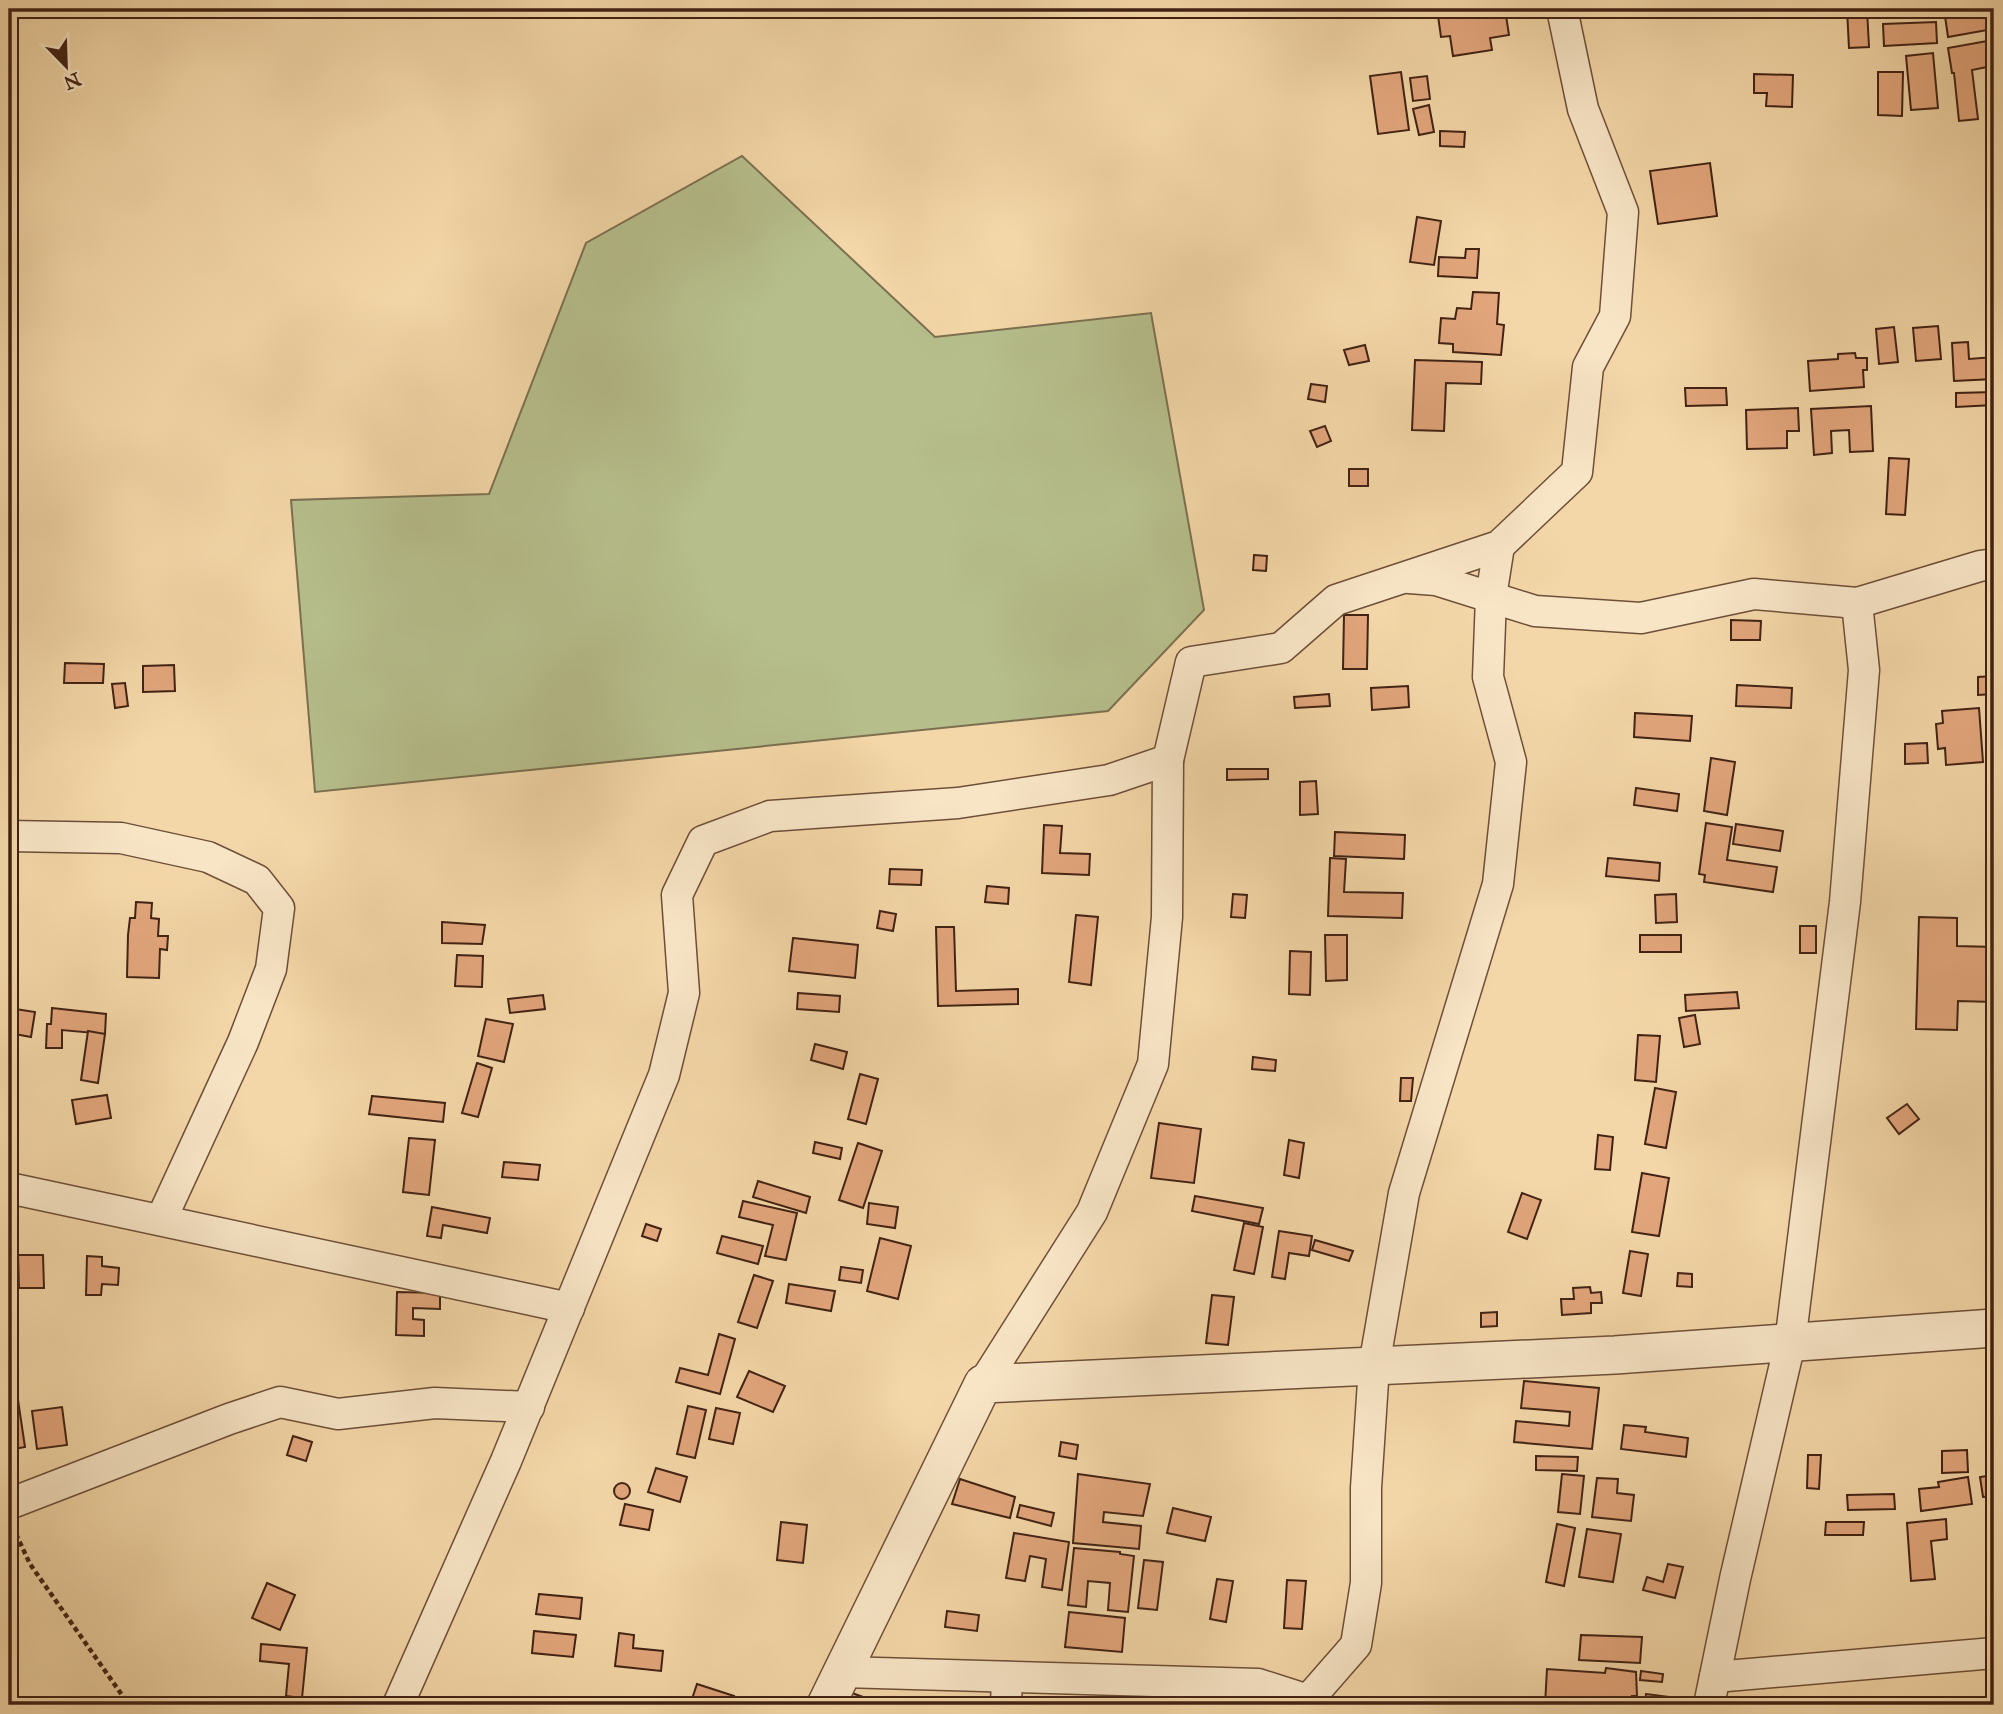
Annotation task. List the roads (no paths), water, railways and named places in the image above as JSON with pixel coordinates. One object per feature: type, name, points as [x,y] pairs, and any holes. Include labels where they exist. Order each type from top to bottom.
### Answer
[{"type":"street","points":[[826,1705],[983,1384],[1092,1212],[1153,1064],[1167,917],[1168,760],[1191,662],[1281,648],[1336,600],[1499,546],[1577,472],[1587,368],[1615,316],[1623,212],[1583,109],[1562,9]]},
{"type":"street","points":[[842,1672],[1007,1691],[1258,1684],[1309,1702],[1356,1645],[1366,1583],[1366,1488],[1374,1366],[1404,1193],[1498,884],[1511,761],[1489,677],[1491,597],[1499,546]]},
{"type":"street","points":[[1403,578],[1436,580],[1535,611],[1641,618],[1754,594],[1857,603],[1994,564]]},
{"type":"street","points":[[1857,603],[1864,670],[1845,902],[1790,1343],[1712,1691],[1994,1653]]},
{"type":"street","points":[[398,1705],[529,1407],[664,1076],[684,993],[677,895],[703,841],[769,816],[958,803],[1109,779],[1168,760]]},
{"type":"street","points":[[9,836],[121,838],[208,857],[257,880],[279,908],[271,969],[262,993],[243,1042],[161,1220]]},
{"type":"street","points":[[9,1188],[569,1308]]},
{"type":"street","points":[[983,1384],[1615,1355],[1994,1328]]},
{"type":"street","points":[[11,1517],[229,1419],[280,1402],[338,1414],[435,1404],[529,1407]]}]
